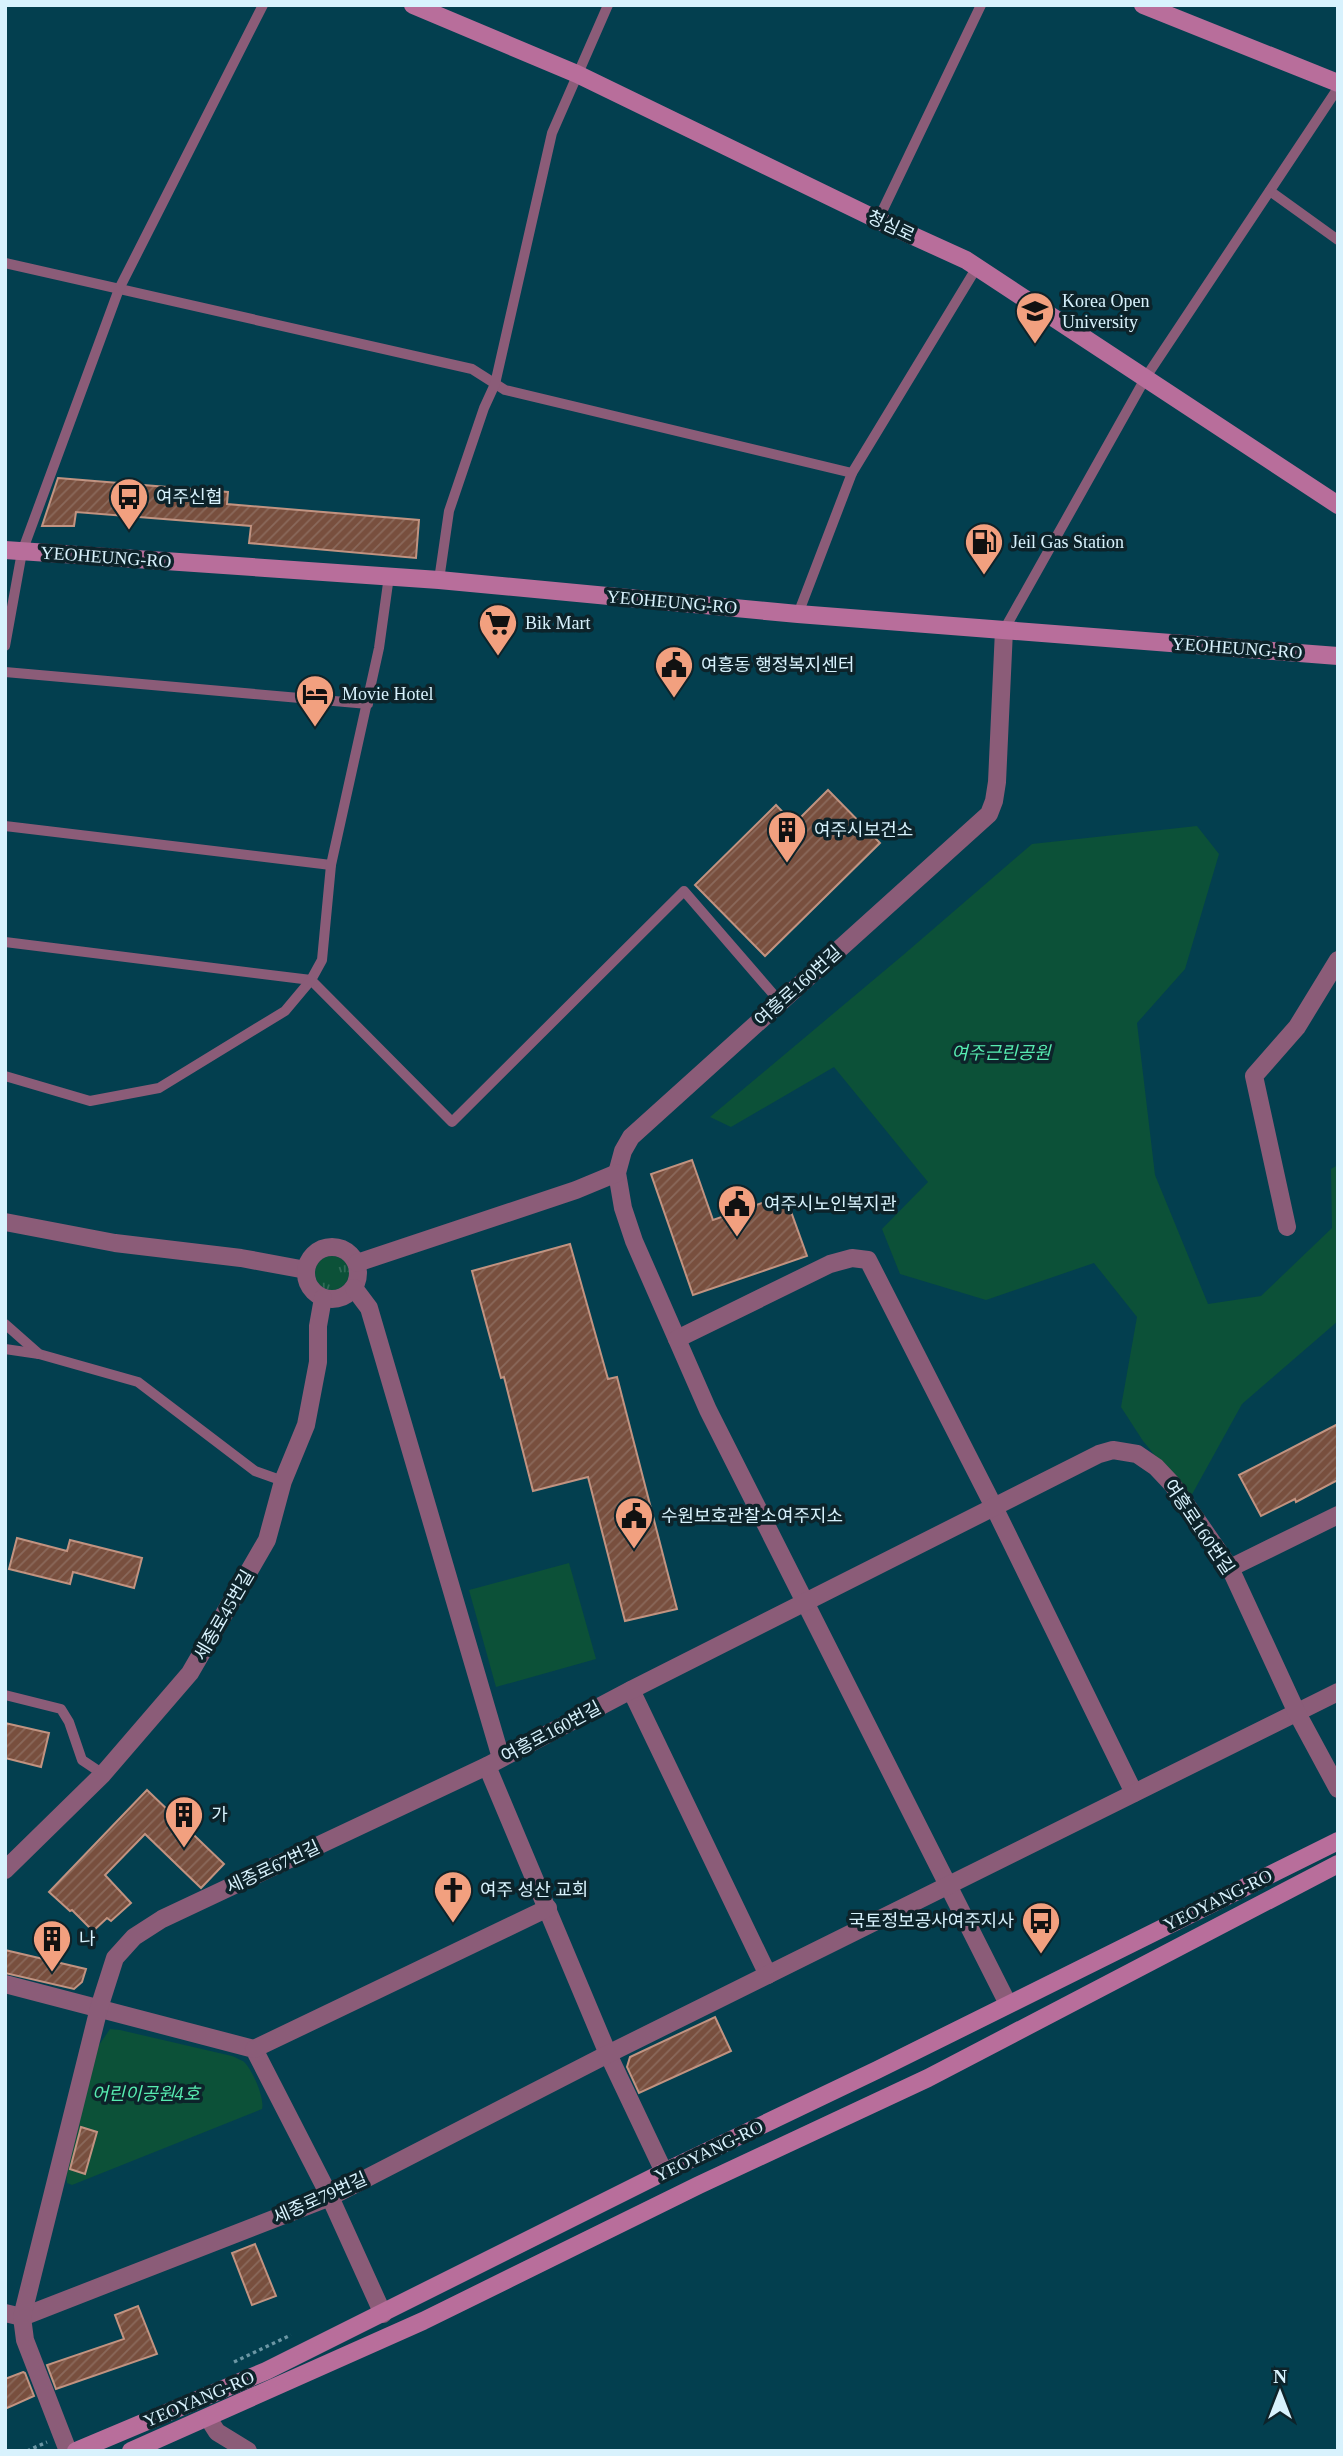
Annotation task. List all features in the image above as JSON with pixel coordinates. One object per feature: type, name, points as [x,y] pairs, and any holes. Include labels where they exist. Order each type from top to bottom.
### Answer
[{"type":"street","name":"청심로","points":[[412,5],[577,74],[977,267],[1338,505]]},
{"type":"street","points":[[1143,5],[1338,85]]},
{"type":"street","name":"YEOHEUNG-RO","points":[[14,551],[389,576],[798,614],[1338,656]]},
{"type":"street","name":"여흥로160번길","points":[[617,1172],[623,1151],[631,1137],[989,814],[997,782],[1004,630]]},
{"type":"street","points":[[1287,1227],[1254,1076],[1297,1027],[1338,960]]},
{"type":"street","points":[[356,1263],[576,1190],[617,1172],[623,1208],[634,1241],[708,1410],[947,1886],[1022,2029]]},
{"type":"street","points":[[5,1222],[115,1243],[241,1258],[306,1270]]},
{"type":"street","points":[[330,1247],[346,1251],[356,1263],[359,1272],[354,1288],[340,1298],[323,1298],[310,1287],[306,1270],[314,1254],[330,1247]]},
{"type":"street","points":[[677,1339],[830,1264],[852,1258],[868,1260],[994,1507],[1133,1793]]},
{"type":"street","points":[[354,1288],[369,1308],[494,1762]]},
{"type":"street","name":"세종로45번길","points":[[5,1870],[103,1774],[190,1673],[267,1540],[283,1481],[306,1425],[318,1362],[318,1326],[323,1298]]},
{"type":"street","name":"여흥로160번길","points":[[664,2172],[608,2054],[548,1908],[494,1762],[805,1602],[1099,1454],[1113,1450],[1137,1454],[1156,1467],[1172,1484],[1230,1568],[1297,1713],[1338,1789]]},
{"type":"street","points":[[1230,1568],[1338,1515]]},
{"type":"street","points":[[631,1690],[768,1975]]},
{"type":"street","points":[[608,2054],[1338,1692]]},
{"type":"street","name":"세종로67번길","points":[[99,2008],[115,1958],[134,1937],[162,1919],[494,1762]]},
{"type":"street","name":"YEOYANG-RO","points":[[76,2451],[266,2371],[664,2172],[1338,1842]]},
{"type":"street","name":"YEOYANG-RO","points":[[131,2451],[423,2321],[687,2191],[928,2078],[1338,1864]]},
{"type":"street","points":[[5,1984],[254,2049],[548,1908]]},
{"type":"street","points":[[68,2451],[14,2315],[99,2008]]},
{"type":"street","points":[[254,2049],[330,2197],[383,2314]]},
{"type":"street","name":"세종로79번길","points":[[14,2315],[330,2197],[608,2054]]},
{"type":"street","points":[[200,2399],[217,2432],[248,2451]]},
{"type":"lane","points":[[5,646],[14,551],[119,289],[263,5]]},
{"type":"lane","points":[[439,580],[449,511],[484,408],[495,384],[552,134],[608,5]]},
{"type":"lane","points":[[878,220],[981,5]]},
{"type":"lane","points":[[1004,630],[1146,377],[1338,85]]},
{"type":"lane","points":[[1270,191],[1338,240]]},
{"type":"lane","points":[[5,263],[472,369],[505,390],[852,473]]},
{"type":"lane","points":[[798,614],[852,473],[977,267]]},
{"type":"lane","points":[[5,1076],[90,1101],[159,1088],[285,1011],[311,979],[322,960],[331,865],[368,705],[389,576]]},
{"type":"lane","points":[[5,672],[368,705]]},
{"type":"lane","points":[[5,826],[331,865]]},
{"type":"lane","points":[[5,942],[311,979],[452,1122],[684,891],[780,1002]]},
{"type":"lane","points":[[5,1324],[39,1354]]},
{"type":"lane","points":[[5,1349],[39,1354],[138,1382],[255,1471],[283,1481]]},
{"type":"lane","points":[[5,1695],[61,1709],[69,1722],[82,1760],[103,1774]]},
{"type":"green space","name":"여주근린공원","points":[[1197,826],[1219,854],[1185,969],[1137,1023],[1155,1175],[1208,1304],[1261,1296],[1332,1228],[1331,1169],[1338,1165],[1338,1321],[1242,1404],[1190,1498],[1143,1441],[1121,1407],[1137,1317],[1094,1263],[986,1300],[900,1274],[882,1229],[928,1182],[834,1067],[731,1127],[710,1117],[1032,844]]},
{"type":"green space","points":[[332,1256],[344,1261],[349,1273],[344,1285],[332,1290],[320,1285],[315,1273],[320,1261]]},
{"type":"green space","points":[[569,1563],[596,1659],[496,1687],[469,1590]]},
{"type":"green space","name":"어린이공원4호","points":[[110,2029],[232,2056],[243,2061],[257,2084],[262,2098],[262,2109],[72,2185],[67,2183],[66,2167],[97,2048]]},
{"type":"building","points":[[58,478],[228,492],[227,504],[419,520],[416,558],[249,543],[251,526],[76,512],[74,526],[42,526]]},
{"type":"building","name":"여주시보건소","points":[[828,790],[880,843],[765,956],[695,885],[776,805],[794,824]]},
{"type":"building","name":"여주시노인복지관","points":[[692,1160],[713,1220],[785,1195],[807,1256],[693,1295],[651,1174]]},
{"type":"building","points":[[570,1244],[608,1379],[617,1377],[677,1609],[625,1621],[588,1477],[533,1491],[504,1377],[501,1378],[472,1271]]},
{"type":"building","points":[[1338,1424],[1338,1480],[1296,1502],[1295,1499],[1261,1516],[1239,1475]]},
{"type":"building","points":[[17,1538],[67,1551],[70,1540],[142,1558],[134,1588],[73,1572],[70,1584],[9,1569]]},
{"type":"building","points":[[5,1723],[49,1733],[41,1767],[5,1758]]},
{"type":"building","name":"가","points":[[147,1790],[224,1864],[201,1888],[145,1834],[105,1875],[131,1903],[111,1921],[107,1918],[93,1931],[49,1892]]},
{"type":"building","name":"나","points":[[5,1950],[86,1969],[82,1982],[74,1989],[5,1973]]},
{"type":"building","points":[[715,2017],[731,2051],[639,2093],[627,2067],[630,2057]]},
{"type":"building","points":[[81,2127],[97,2132],[85,2174],[70,2169]]},
{"type":"building","points":[[255,2244],[276,2296],[252,2305],[232,2253]]},
{"type":"building","points":[[138,2306],[157,2354],[56,2389],[47,2365],[124,2339],[115,2315]]},
{"type":"building","points":[[23,2372],[34,2396],[5,2409],[5,2379]]},
{"type":"place","name":"Korea Open University","points":[[1035,345]]},
{"type":"place","name":"여주신협","points":[[129,531]]},
{"type":"place","name":"Jeil Gas Station","points":[[984,576]]},
{"type":"place","name":"Bik Mart","points":[[498,657]]},
{"type":"place","name":"여흥동 행정복지센터","points":[[674,699]]},
{"type":"place","name":"Movie Hotel","points":[[315,728]]},
{"type":"place","name":"여주시보건소","points":[[787,864]]},
{"type":"place","name":"여주시노인복지관","points":[[737,1238]]},
{"type":"place","name":"수원보호관찰소여주지소","points":[[634,1550]]},
{"type":"place","name":"가","points":[[184,1849]]},
{"type":"place","name":"여주 성산 교회","points":[[453,1924]]},
{"type":"place","name":"국토정보공사여주지사","points":[[1041,1955]]},
{"type":"place","name":"나","points":[[52,1973]]}]
